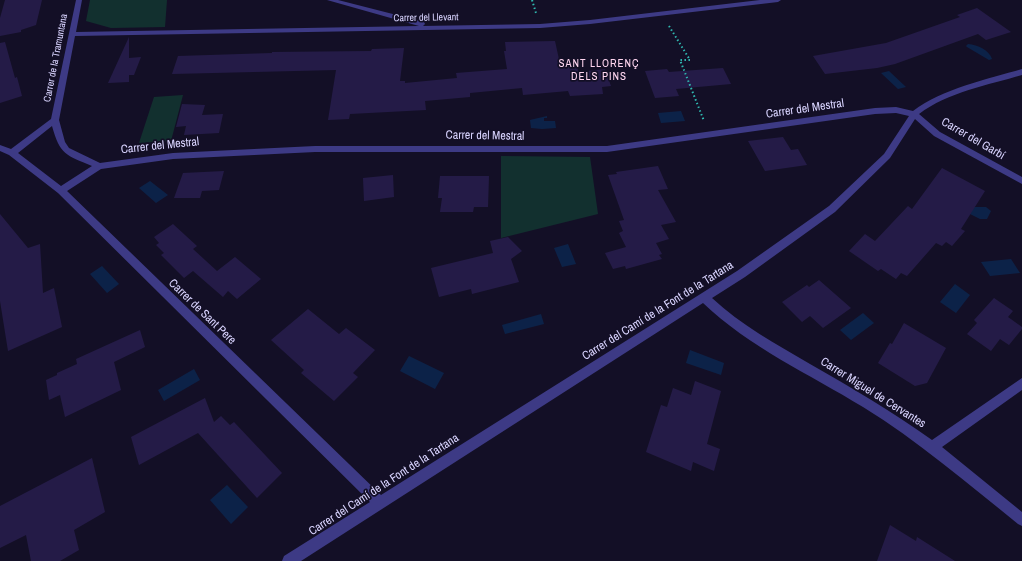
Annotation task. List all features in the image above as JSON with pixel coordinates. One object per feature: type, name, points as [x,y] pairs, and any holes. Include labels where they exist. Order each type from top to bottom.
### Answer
[{"type":"street","name":"Carrer de la Tramuntana","points":[[78,0],[73,34],[55,120],[61,143],[66,150],[99,166]]},
{"type":"street","points":[[330,0],[433,28]]},
{"type":"street","name":"Carrer del Llevant","points":[[73,34],[540,26],[662,14],[778,0]]},
{"type":"street","name":"Carrer del Camí de la Font de la Tartana","points":[[289,561],[741,274],[832,209],[887,156],[914,114],[927,104],[946,95],[1022,72]]},
{"type":"street","name":"Carrer del Mestral","points":[[61,192],[99,166],[173,156],[315,149],[434,148],[594,150],[875,111],[896,110],[914,114]]},
{"type":"street","name":"Carrer del Garbí","points":[[914,114],[937,134],[1022,181]]},
{"type":"street","name":"Carrer de la Tramuntana","points":[[12,153],[55,120]]},
{"type":"street","name":"Carrer de Sant Pere","points":[[0,148],[12,153],[61,192],[380,503]]},
{"type":"street","name":"Carrer Miguel de Cervantes","points":[[704,297],[726,318],[766,344],[867,403],[932,447],[1022,520]]},
{"type":"street","points":[[932,447],[1022,383]]},
{"type":"path","points":[[662,14],[690,60],[680,60],[709,135]]},
{"type":"green space","points":[[90,0],[167,0],[165,27],[111,28],[86,21]]},
{"type":"green space","points":[[183,95],[171,141],[139,143],[154,97]]},
{"type":"green space","points":[[501,156],[590,157],[598,214],[501,238]]},
{"type":"water","points":[[968,44],[983,48],[992,59],[989,60],[967,47],[966,46]]},
{"type":"water","points":[[889,71],[906,87],[898,89],[881,73]]},
{"type":"water","points":[[681,111],[685,121],[661,123],[658,113]]},
{"type":"water","points":[[547,116],[547,118],[544,118],[544,121],[555,121],[556,128],[531,128],[530,120]]},
{"type":"water","points":[[150,181],[168,195],[156,203],[139,188]]},
{"type":"water","points":[[971,207],[986,207],[991,211],[987,219],[980,219],[962,210]]},
{"type":"water","points":[[568,244],[576,264],[562,267],[554,248]]},
{"type":"water","points":[[1011,259],[1020,273],[990,276],[981,262]]},
{"type":"water","points":[[102,266],[119,284],[107,293],[90,274]]},
{"type":"water","points":[[955,284],[970,295],[956,313],[940,302]]},
{"type":"water","points":[[863,313],[874,323],[851,340],[840,330]]},
{"type":"water","points":[[541,314],[544,324],[505,334],[502,325]]},
{"type":"water","points":[[690,350],[724,363],[721,375],[686,363]]},
{"type":"water","points":[[409,356],[444,373],[435,389],[400,371]]},
{"type":"water","points":[[194,369],[200,380],[164,401],[158,390]]},
{"type":"water","points":[[227,485],[248,507],[231,524],[210,500]]},
{"type":"building","points":[[5,0],[42,0],[36,25],[21,30],[21,32],[0,36],[0,18]]},
{"type":"building","points":[[977,8],[1011,32],[986,40],[978,34],[895,64],[877,68],[825,74],[813,56],[886,43],[960,17],[957,15]]},
{"type":"building","points":[[129,37],[129,58],[141,57],[134,75],[129,75],[129,82],[108,83]]},
{"type":"building","points":[[555,41],[560,64],[577,64],[578,72],[605,69],[611,86],[602,87],[603,94],[570,96],[568,91],[523,95],[522,88],[470,93],[470,97],[425,101],[426,110],[350,114],[349,119],[328,120],[336,70],[172,74],[178,56],[272,52],[371,51],[372,49],[404,48],[400,81],[405,81],[405,83],[457,78],[456,73],[507,69],[504,51],[506,51],[505,42]]},
{"type":"building","points":[[5,42],[15,78],[17,77],[22,96],[0,103],[0,43]]},
{"type":"building","points":[[723,68],[731,84],[676,89],[679,96],[655,98],[645,71],[667,69],[669,72]]},
{"type":"building","points":[[182,104],[205,105],[202,115],[223,114],[219,133],[184,135],[186,126],[176,127]]},
{"type":"building","points":[[783,137],[791,150],[798,149],[807,165],[765,171],[748,141]]},
{"type":"building","points":[[658,166],[668,189],[658,190],[676,222],[661,225],[669,239],[656,243],[662,254],[659,255],[662,259],[626,269],[625,266],[613,269],[605,253],[626,247],[619,233],[623,231],[619,221],[624,220],[608,175],[617,174],[616,172]]},
{"type":"building","points":[[942,168],[985,191],[961,229],[965,231],[952,246],[946,242],[942,246],[936,243],[907,276],[901,273],[896,279],[881,269],[878,271],[849,251],[865,234],[875,241],[908,206],[912,209]]},
{"type":"building","points":[[224,171],[219,190],[202,191],[200,198],[174,198],[183,173]]},
{"type":"building","points":[[393,175],[394,197],[364,201],[363,178]]},
{"type":"building","points":[[440,176],[489,176],[488,207],[474,207],[473,212],[440,212],[442,198],[438,198]]},
{"type":"building","points":[[0,214],[28,248],[40,244],[43,293],[54,288],[62,327],[8,351],[0,301]]},
{"type":"building","points":[[173,224],[197,246],[193,249],[217,271],[235,257],[261,279],[237,299],[228,291],[223,297],[193,271],[184,278],[161,255],[164,253],[156,245],[159,243],[154,237]]},
{"type":"building","points":[[508,237],[522,251],[511,259],[519,282],[472,294],[471,289],[439,297],[431,268],[493,253],[490,241]]},
{"type":"building","points":[[819,280],[851,308],[823,328],[810,316],[802,322],[782,302],[807,285],[809,287]]},
{"type":"building","points":[[994,298],[1013,311],[1008,317],[1022,327],[1022,329],[1009,345],[1000,339],[991,351],[967,334],[977,323],[974,320]]},
{"type":"building","points":[[308,309],[339,334],[346,328],[375,350],[353,373],[358,377],[334,401],[301,373],[304,370],[271,340]]},
{"type":"building","points":[[904,323],[946,348],[927,383],[915,386],[878,363],[890,343],[892,344]]},
{"type":"building","points":[[140,330],[145,347],[114,362],[121,390],[65,417],[60,395],[49,400],[46,380],[77,364],[76,359]]},
{"type":"building","points":[[695,381],[721,391],[707,444],[720,449],[714,471],[693,462],[691,471],[646,452],[661,405],[667,407],[673,388],[691,395]]},
{"type":"building","points":[[205,398],[214,422],[221,416],[230,425],[234,422],[282,473],[257,498],[198,433],[139,465],[131,437]]},
{"type":"building","points":[[92,458],[105,512],[74,530],[79,550],[60,561],[31,561],[26,535],[0,548],[0,506]]},
{"type":"building","points":[[890,525],[916,541],[917,537],[955,561],[877,561]]},
{"type":"district","name":"SANT LLORENÇ DELS PINS","points":[[599,70]]}]
